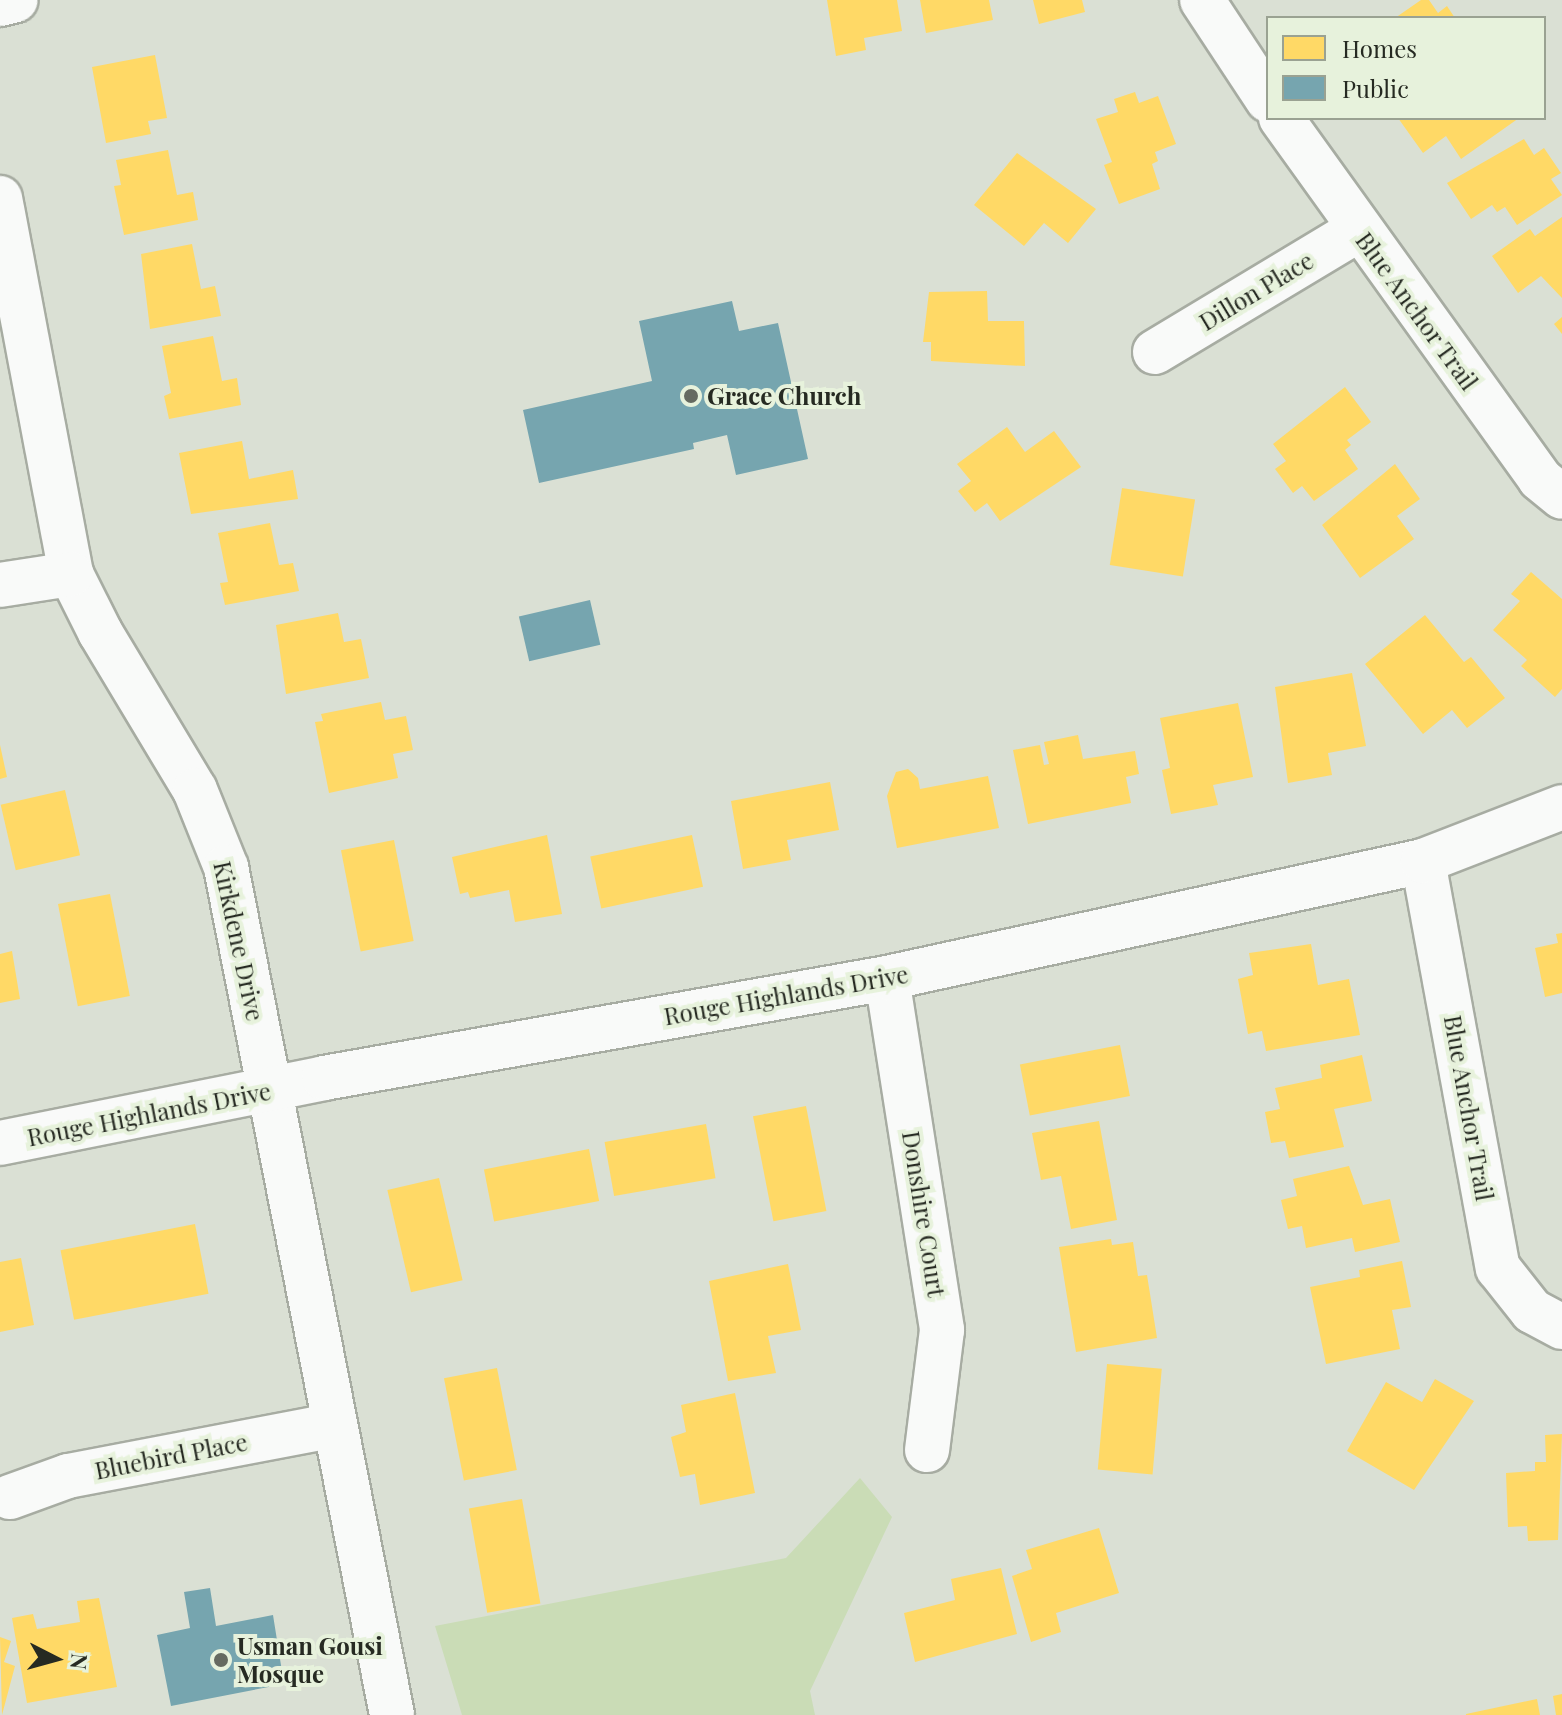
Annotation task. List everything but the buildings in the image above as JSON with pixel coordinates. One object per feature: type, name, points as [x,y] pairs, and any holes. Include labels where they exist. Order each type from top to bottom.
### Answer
[{"type":"street","points":[[0,4],[16,0]]},
{"type":"street","points":[[1202,0],[1266,97]]},
{"type":"street","name":"Blue Anchor Trail","points":[[1282,120],[1358,230],[1540,479],[1562,497]]},
{"type":"street","name":"Kirkdene Drive","points":[[0,198],[71,574],[100,632],[195,790],[226,867],[392,1715]]},
{"type":"street","name":"Dillon Place","points":[[1155,352],[1358,230]]},
{"type":"street","points":[[0,585],[71,574]]},
{"type":"street","name":"Rouge Highlands Drive","points":[[0,1143],[887,978],[1423,861],[1562,807]]},
{"type":"street","name":"Blue Anchor Trail","points":[[1423,861],[1498,1268],[1532,1311],[1562,1327]]},
{"type":"street","name":"Donshire Court","points":[[887,978],[942,1330],[927,1450]]},
{"type":"street","name":"Bluebird Place","points":[[10,1497],[68,1476],[335,1425]]},
{"type":"green space","points":[[860,1478],[892,1517],[810,1691],[815,1715],[462,1715],[435,1626],[786,1558]]},
{"type":"place","name":"Grace Church","points":[[691,396]]},
{"type":"place","name":"Usman Gousi Mosque","points":[[221,1660]]}]
